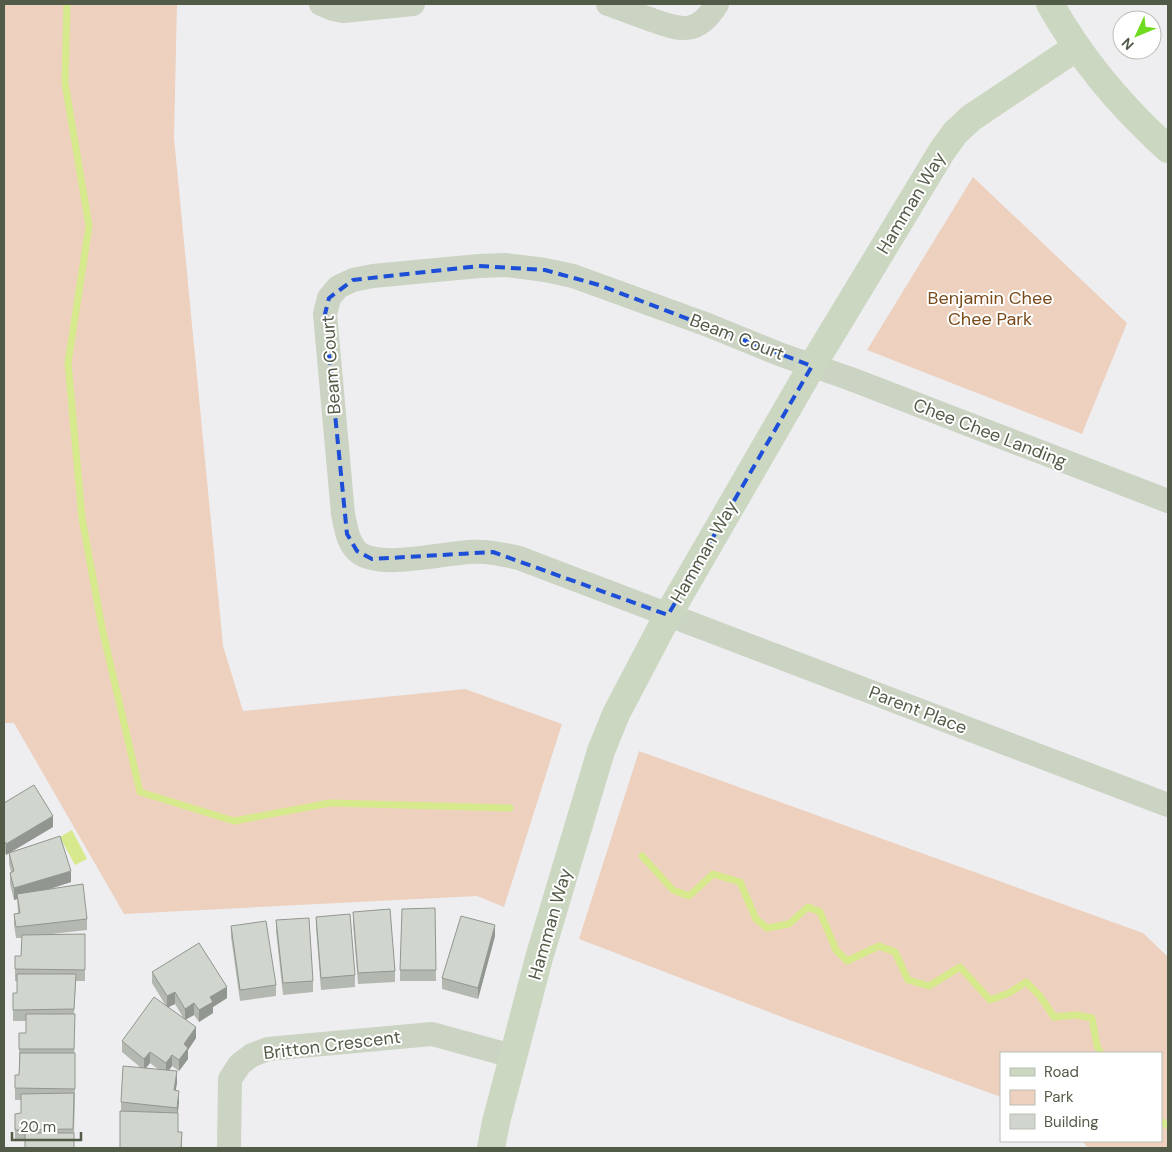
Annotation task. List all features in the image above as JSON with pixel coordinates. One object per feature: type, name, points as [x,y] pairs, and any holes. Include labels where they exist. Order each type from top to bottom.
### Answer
[{"type":"street","points":[[321,4],[343,11],[413,4]]},
{"type":"street","points":[[608,4],[675,29],[691,28],[705,20],[717,4]]},
{"type":"street","points":[[1050,4],[1077,48],[1121,103],[1168,149]]},
{"type":"street","name":"Hamman Way","points":[[491,1148],[512,1056],[601,751],[616,714],[668,615],[812,366],[942,151],[955,133],[971,118],[1077,48]]},
{"type":"street","name":"Beam Court","points":[[668,615],[519,558],[493,552],[468,552],[387,561],[372,559],[357,551],[347,534],[343,514],[325,314],[329,298],[338,287],[353,280],[373,276],[506,265],[546,270],[573,276],[599,285],[812,366]]},
{"type":"street","name":"Chee Chee Landing","points":[[812,366],[1168,501]]},
{"type":"street","name":"Parent Place","points":[[668,615],[1168,805]]},
{"type":"street","name":"Britton Crescent","points":[[229,1148],[230,1079],[240,1064],[252,1055],[268,1049],[432,1034],[512,1056]]},
{"type":"highlighted area","points":[[479,266],[545,270],[599,285],[812,366],[668,615],[493,552],[372,559],[357,551],[347,534],[325,314],[329,298],[353,280]]},
{"type":"green space","points":[[4,4],[177,4],[174,138],[223,646],[243,711],[465,689],[562,724],[504,907],[477,896],[124,914],[14,723],[4,723]]},
{"type":"green space","name":"Benjamin Chee Chee Park","points":[[973,177],[1127,323],[1082,434],[867,350]]},
{"type":"green space","points":[[639,751],[1143,933],[1168,957],[1168,1148],[1088,1148],[1083,1142],[1162,1142],[1162,1052],[1000,1052],[1000,1097],[795,1022],[579,939]]},
{"type":"shaded area","points":[[72,830],[87,859],[75,865],[60,837]]},
{"type":"building","points":[[34,785],[53,816],[6,844],[4,840],[4,803]]},
{"type":"building","points":[[60,836],[71,871],[14,888],[10,873],[14,871],[9,853]]},
{"type":"building","points":[[83,884],[87,919],[16,927],[14,914],[20,913],[17,894]]},
{"type":"building","points":[[435,908],[436,970],[400,970],[402,909]]},
{"type":"building","points":[[390,909],[395,971],[358,973],[353,912]]},
{"type":"building","points":[[350,914],[355,975],[321,978],[316,917]]},
{"type":"building","points":[[461,916],[495,925],[478,988],[442,978]]},
{"type":"building","points":[[309,918],[313,981],[283,983],[276,920]]},
{"type":"building","points":[[266,921],[276,985],[240,990],[231,926]]},
{"type":"building","points":[[85,934],[85,970],[15,969],[15,956],[21,956],[22,935]]},
{"type":"building","points":[[199,943],[227,987],[210,997],[213,1002],[199,1010],[194,1003],[185,1009],[175,992],[167,996],[152,972]]},
{"type":"building","points":[[17,974],[76,974],[74,1009],[13,1010],[13,993],[17,993]]},
{"type":"building","points":[[154,997],[196,1027],[184,1044],[188,1048],[179,1060],[172,1055],[166,1063],[150,1052],[144,1059],[122,1041]]},
{"type":"building","points":[[26,1014],[75,1014],[74,1049],[19,1049],[19,1033],[26,1033]]},
{"type":"building","points":[[20,1053],[75,1053],[75,1089],[15,1088],[15,1075],[19,1075]]},
{"type":"building","points":[[123,1066],[177,1071],[174,1090],[179,1091],[177,1108],[121,1102]]},
{"type":"building","points":[[74,1093],[73,1129],[15,1130],[15,1114],[21,1113],[21,1094]]},
{"type":"building","points":[[120,1111],[178,1113],[178,1132],[182,1132],[181,1148],[120,1148]]},
{"type":"building","points":[[25,1133],[74,1133],[74,1148],[25,1148]]},
{"type":"waterway","points":[[67,4],[65,83],[89,226],[68,363],[82,518],[102,628],[140,792],[234,821],[330,803],[510,808]]},
{"type":"waterway","points":[[642,856],[673,890],[689,896],[713,874],[740,882],[756,919],[767,928],[789,924],[808,907],[820,912],[836,950],[847,961],[879,946],[895,952],[908,980],[929,986],[960,967],[990,1000],[1009,993],[1026,982],[1040,996],[1054,1017],[1075,1015],[1092,1018],[1097,1046],[1100,1052]]},
{"type":"waterway","points":[[1162,1122],[1168,1126]]}]
